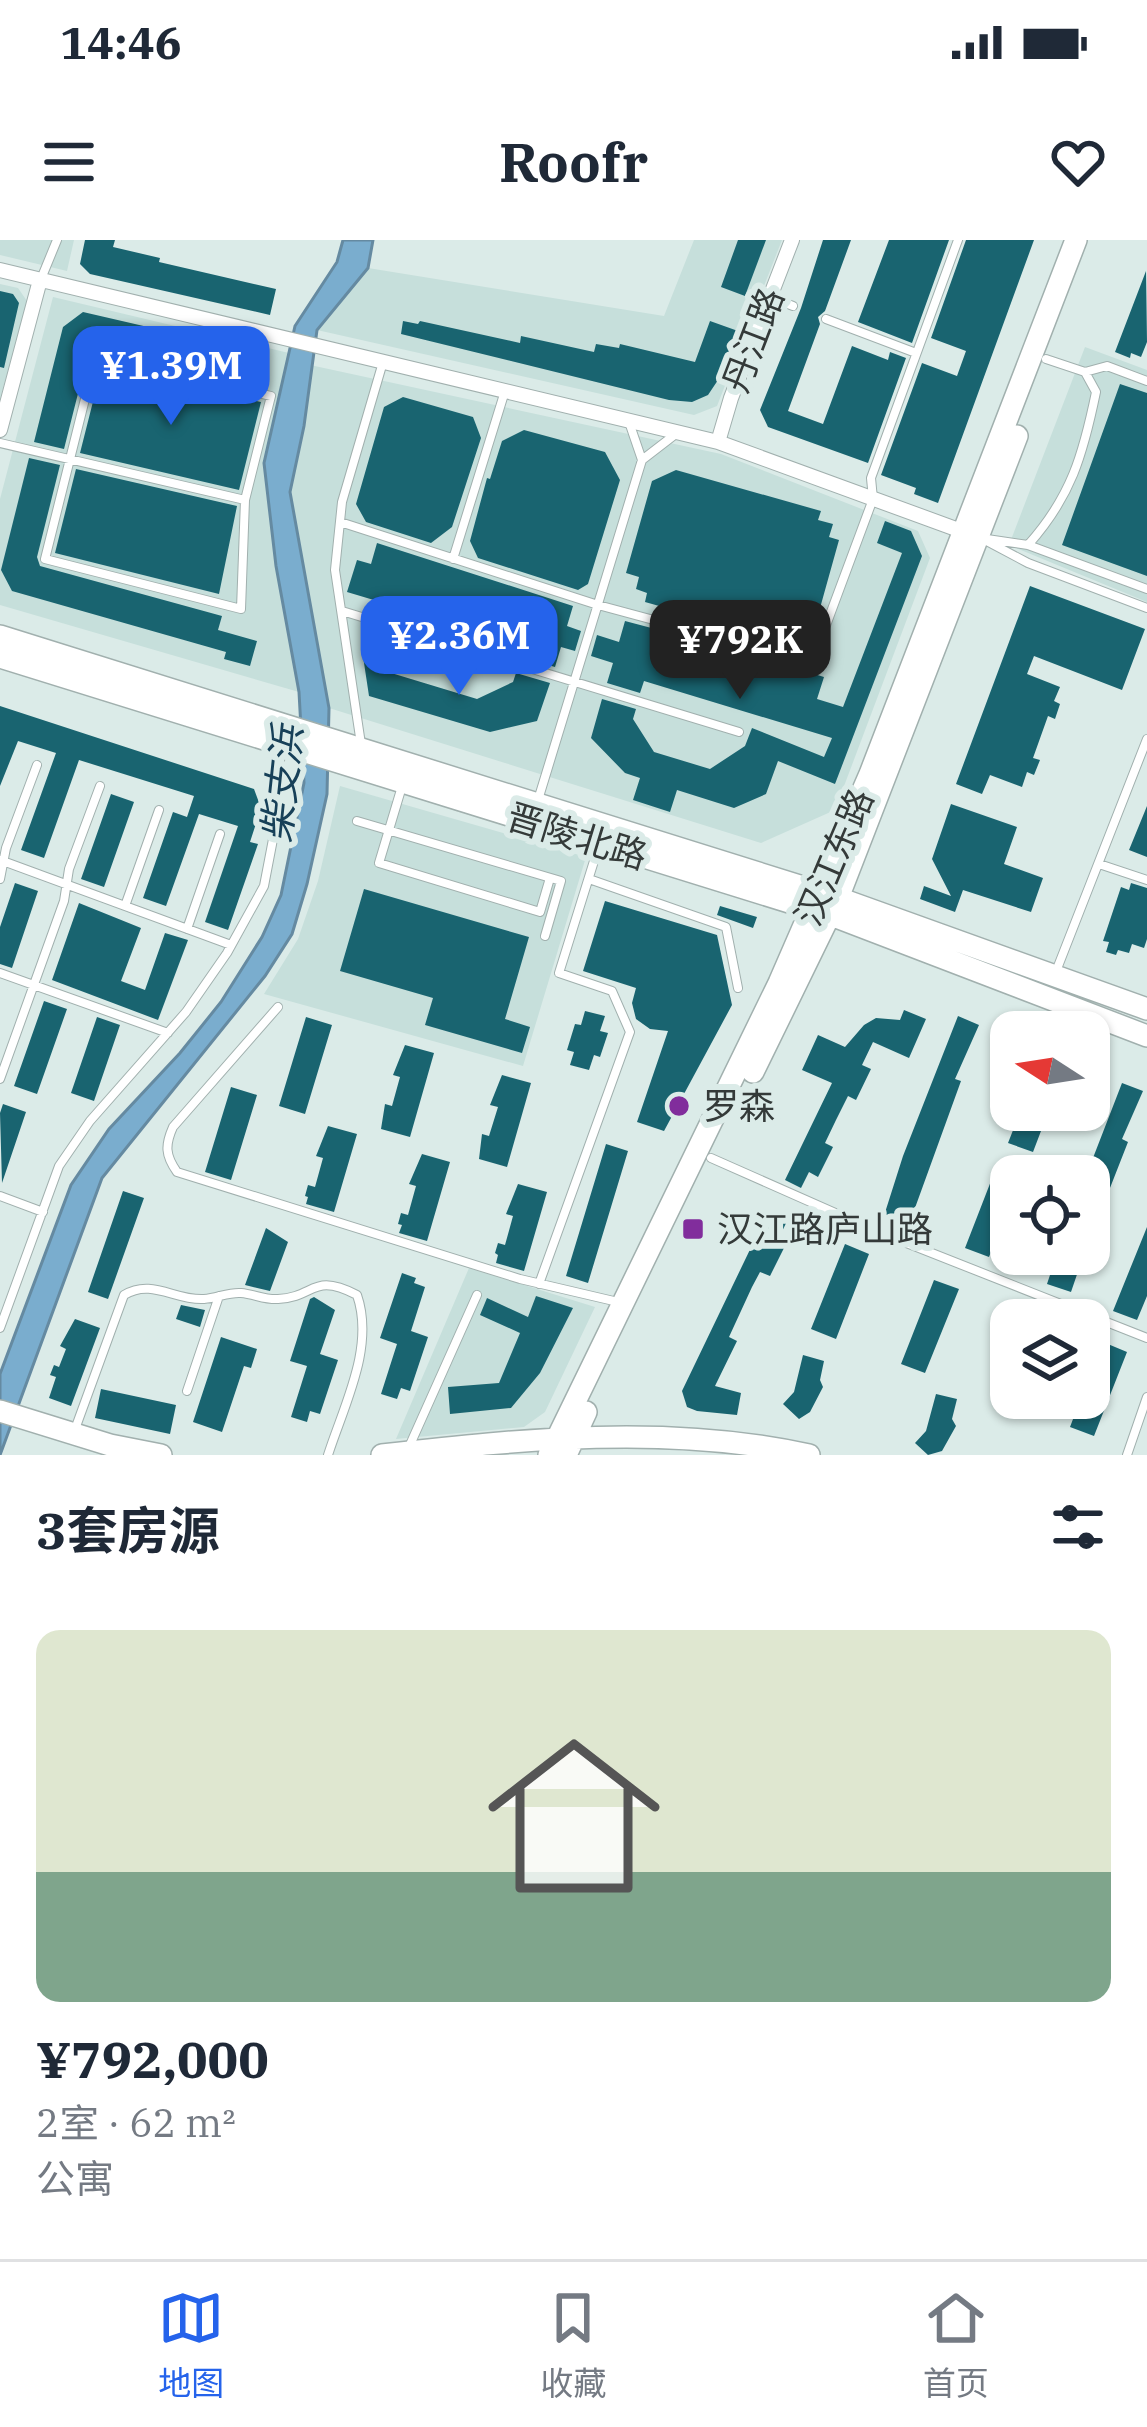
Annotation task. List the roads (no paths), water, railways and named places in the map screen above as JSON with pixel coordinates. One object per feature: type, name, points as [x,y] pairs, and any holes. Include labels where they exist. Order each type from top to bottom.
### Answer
[{"type":"main road","name":"汉江东路","points":[[972,535],[1076,240]]},
{"type":"main road","name":"汉江东路","points":[[562,1446],[711,1158],[825,903],[870,774],[1046,358],[1090,240]]},
{"type":"main road","name":"晋陵北路","points":[[0,636],[292,740],[333,760],[600,843],[825,903],[1147,1036]]},
{"type":"main road","name":"晋陵北路","points":[[0,657],[292,740],[330,736],[1147,1009]]},
{"type":"main road","name":"汉江东路","points":[[562,1446],[625,1304],[825,903]]},
{"type":"main road","points":[[9,1413],[161,1455]]},
{"type":"main road","points":[[382,1455],[745,1441],[809,1455]]},
{"type":"street","name":"丹江路","points":[[718,442],[792,240]]},
{"type":"street","points":[[0,270],[718,442],[972,535]]},
{"type":"street","points":[[0,430],[40,280]]},
{"type":"lane","points":[[40,280],[56,240]]},
{"type":"lane","points":[[340,522],[598,605],[802,660],[815,655],[873,499],[871,478],[958,240]]},
{"type":"lane","points":[[770,297],[793,306]]},
{"type":"lane","points":[[826,319],[916,353]]},
{"type":"lane","points":[[96,355],[271,396],[245,500],[241,609],[45,559],[70,459],[96,355]]},
{"type":"lane","points":[[1046,358],[1085,371],[1107,366],[1147,381]]},
{"type":"lane","points":[[362,746],[335,570],[342,502],[383,362]]},
{"type":"lane","points":[[1028,545],[1058,512],[1076,472],[1096,392],[1085,371]]},
{"type":"lane","points":[[453,559],[505,391]]},
{"type":"lane","points":[[628,421],[642,460]]},
{"type":"lane","points":[[537,802],[642,460],[678,432]]},
{"type":"lane","points":[[0,443],[245,500]]},
{"type":"lane","points":[[972,535],[1028,545],[1147,589]]},
{"type":"lane","points":[[972,535],[1028,563],[1147,608]]},
{"type":"lane","points":[[341,611],[739,732]]},
{"type":"lane","points":[[1054,976],[1147,739]]},
{"type":"lane","points":[[0,1328],[59,1166],[90,1121],[168,1033],[231,946],[264,886],[292,740]]},
{"type":"lane","points":[[0,879],[2,861],[37,765]]},
{"type":"lane","points":[[403,782],[379,863],[539,912],[550,878]]},
{"type":"lane","points":[[0,1078],[100,786]]},
{"type":"lane","points":[[125,906],[159,810]]},
{"type":"lane","points":[[358,821],[561,881],[545,936]]},
{"type":"lane","points":[[186,929],[220,834]]},
{"type":"lane","points":[[539,1284],[630,1032],[612,991],[559,973],[600,843]]},
{"type":"lane","points":[[2,861],[231,946]]},
{"type":"lane","points":[[1100,864],[1147,880]]},
{"type":"lane","points":[[589,879],[726,927],[739,988]]},
{"type":"lane","points":[[0,973],[168,1033]]},
{"type":"lane","points":[[278,1007],[173,1127],[166,1142],[167,1159],[177,1172],[539,1284],[625,1304]]},
{"type":"lane","points":[[711,1158],[876,1231],[1147,1338]]},
{"type":"lane","points":[[0,1196],[43,1212]]},
{"type":"lane","points":[[74,1433],[124,1295],[135,1288],[202,1299],[240,1293],[272,1300],[319,1283],[357,1295],[363,1312],[364,1336],[328,1455]]},
{"type":"lane","points":[[187,1391],[219,1295]]},
{"type":"lane","points":[[406,1452],[477,1295]]},
{"type":"lane","points":[[1127,1455],[1147,1397]]},
{"type":"water","points":[[343,240],[373,240],[368,268],[317,330],[290,492],[329,708],[327,794],[307,884],[292,934],[265,976],[102,1178],[0,1455],[0,1374],[71,1185],[109,1129],[221,1002],[262,937],[281,895],[304,783],[299,692],[276,566],[264,463],[295,326],[337,262]]},
{"type":"place","name":"罗森","points":[[679,1106]]},
{"type":"place","name":"汉江路庐山路","points":[[693,1229]]},
{"type":"water label","name":"柴支浜","points":[[282,784]]}]
